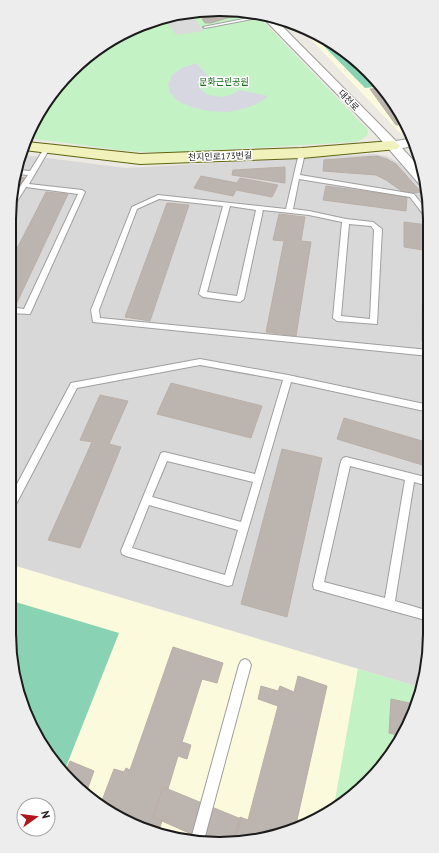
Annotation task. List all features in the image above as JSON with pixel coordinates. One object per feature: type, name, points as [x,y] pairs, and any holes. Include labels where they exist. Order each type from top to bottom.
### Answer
[{"type":"street","name":"대천로","points":[[278,25],[418,174]]},
{"type":"street","name":"천지인로173번길","points":[[30,146],[140,159],[302,152],[392,146],[408,143]]},
{"type":"lane","points":[[204,26],[250,19]]},
{"type":"lane","points":[[18,196],[47,148]]},
{"type":"lane","points":[[289,211],[298,177],[302,152]]},
{"type":"lane","points":[[22,172],[32,173]]},
{"type":"lane","points":[[298,177],[412,195],[423,209]]},
{"type":"lane","points":[[16,311],[27,312],[82,192],[24,185]]},
{"type":"lane","points":[[346,222],[337,318],[374,322],[378,229],[373,224],[346,222],[309,213],[158,197],[134,208],[95,310],[96,320],[423,352]]},
{"type":"lane","points":[[227,204],[203,294],[240,299],[260,208]]},
{"type":"lane","points":[[16,496],[74,385],[200,362],[288,378],[423,408]]},
{"type":"lane","points":[[258,479],[164,456],[126,551],[228,581],[288,378]]},
{"type":"lane","points":[[423,480],[346,461],[318,585],[423,614]]},
{"type":"lane","points":[[389,605],[410,477]]},
{"type":"lane","points":[[146,500],[244,527]]},
{"type":"lane","points":[[198,836],[245,665]]},
{"type":"shaded area","points":[[194,18],[204,31],[176,35],[168,23]]},
{"type":"shaded area","points":[[308,36],[333,50],[354,67],[372,85],[389,106],[405,135],[398,131]]},
{"type":"shaded area","points":[[196,63],[208,76],[200,80],[198,84],[199,88],[208,95],[223,97],[240,90],[268,96],[259,103],[228,112],[209,111],[191,107],[178,101],[170,93],[168,84],[172,75],[182,68]]},
{"type":"shaded area","points":[[373,154],[387,156],[399,163],[420,185],[423,206],[423,647],[416,686],[16,566],[16,206],[23,167],[27,155],[126,168]]},
{"type":"shaded area","points":[[16,566],[358,669],[335,801],[297,822],[259,833],[233,837],[206,837],[167,830],[142,822],[106,803],[85,786],[67,768],[50,747],[43,735],[31,711],[20,673],[16,647]]},
{"type":"green space","name":"문화근린공원","points":[[206,16],[233,16],[263,21],[367,129],[368,134],[362,140],[354,142],[169,153],[127,151],[33,139],[50,106],[67,85],[85,67],[106,50],[142,31],[167,23]]},
{"type":"green space","points":[[321,43],[333,50],[354,67],[374,87],[365,88]]},
{"type":"green space","points":[[16,602],[119,633],[66,767],[50,747],[37,724],[23,686],[16,647]]},
{"type":"green space","points":[[358,669],[416,686],[408,711],[389,747],[372,768],[354,786],[335,801]]},
{"type":"building","points":[[204,16],[238,17],[227,18],[211,23],[205,23],[202,19],[205,18]]},
{"type":"building","points":[[370,89],[375,89],[389,106],[400,125],[396,125]]},
{"type":"building","points":[[377,156],[387,159],[396,164],[421,192],[406,194],[376,175],[323,171],[324,160]]},
{"type":"building","points":[[285,167],[285,183],[232,175],[233,170]]},
{"type":"building","points":[[201,176],[237,183],[240,178],[278,185],[272,197],[236,190],[233,196],[194,188]]},
{"type":"building","points":[[21,177],[25,178],[19,188]]},
{"type":"building","points":[[326,186],[407,197],[406,211],[323,200]]},
{"type":"building","points":[[46,192],[68,194],[16,305],[16,250]]},
{"type":"building","points":[[167,203],[189,205],[150,321],[125,317]]},
{"type":"building","points":[[279,214],[305,217],[301,241],[311,242],[296,336],[266,332],[284,241],[273,240]]},
{"type":"building","points":[[404,222],[423,224],[423,250],[404,247]]},
{"type":"building","points":[[423,250],[423,341],[422,341]]},
{"type":"building","points":[[171,383],[262,406],[251,438],[157,414]]},
{"type":"building","points":[[100,395],[128,401],[109,444],[121,447],[80,548],[48,540],[92,442],[80,440]]},
{"type":"building","points":[[344,418],[423,441],[423,465],[337,439]]},
{"type":"building","points":[[282,449],[322,458],[287,617],[241,604]]},
{"type":"building","points":[[173,647],[223,663],[217,683],[202,679],[182,742],[191,745],[187,759],[178,756],[168,789],[163,787],[153,817],[162,821],[160,828],[129,816],[102,800],[114,769],[124,772],[126,768],[130,770]]},
{"type":"building","points":[[298,676],[327,686],[297,822],[272,830],[235,837],[240,817],[248,820],[278,706],[258,699],[261,686],[278,691],[280,686],[294,692]]},
{"type":"building","points":[[391,699],[411,703],[396,735],[389,733]]},
{"type":"building","points":[[70,761],[94,771],[88,788],[85,786],[67,768]]},
{"type":"building","points":[[163,787],[241,819],[235,837],[206,837],[194,835],[153,817]]}]
